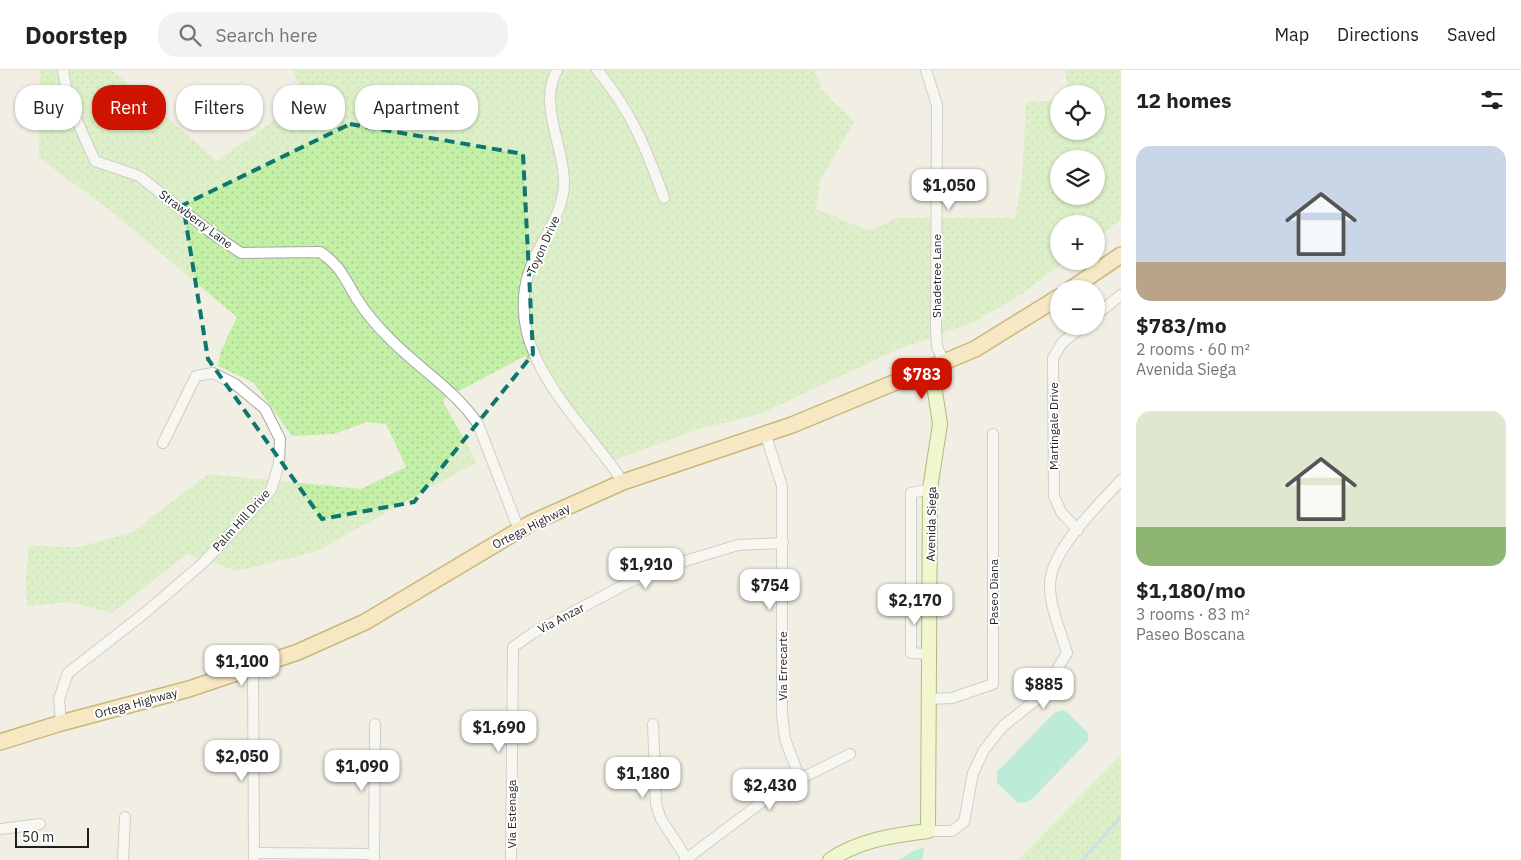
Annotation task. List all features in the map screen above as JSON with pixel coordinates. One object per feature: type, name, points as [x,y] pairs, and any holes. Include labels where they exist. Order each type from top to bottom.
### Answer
[{"type":"main road","points":[[1084,280],[1121,255]]},
{"type":"main road","name":"Ortega Highway","points":[[0,742],[61,723],[189,689],[298,652],[365,622],[519,530],[623,482],[814,416],[926,370],[975,349],[1050,303]]},
{"type":"street","name":"Strawberry Lane","points":[[63,70],[64,84],[75,116],[95,161],[139,176],[241,253],[320,252],[330,259],[346,276],[358,300],[389,339],[446,388],[474,417],[485,440],[519,530]]},
{"type":"street","name":"Toyon Drive","points":[[557,70],[552,92],[551,111],[560,147],[564,183],[556,218],[529,270],[524,304],[524,326],[536,359],[559,396],[608,459],[623,482]]},
{"type":"street","points":[[597,70],[626,108],[642,136],[664,198]]},
{"type":"street","name":"Shadetree Lane","points":[[926,70],[934,90],[937,105],[936,329],[937,347],[944,362]]},
{"type":"street","points":[[1105,308],[1121,295]]},
{"type":"street","name":"Martingale Drive","points":[[1072,335],[1062,343],[1053,358],[1054,496],[1062,512],[1078,530]]},
{"type":"street","name":"Avenida Siega","points":[[926,370],[934,386],[940,424],[930,489],[928,831]]},
{"type":"street","name":"Palm Hill Drive","points":[[61,723],[60,699],[68,673],[146,612],[203,563],[271,490],[277,474],[280,439],[265,409],[235,384],[213,373],[196,376],[163,443]]},
{"type":"street","name":"Via Errecarte","points":[[765,434],[782,486],[782,714],[785,739],[800,779]]},
{"type":"street","name":"Paseo Diana","points":[[929,699],[952,698],[993,684],[993,434]]},
{"type":"street","points":[[830,860],[862,844],[894,835],[928,831],[952,831],[964,822],[974,773],[984,750],[1003,726],[1040,697],[1066,653],[1050,586],[1053,568],[1078,530],[1121,480]]},
{"type":"street","points":[[929,654],[911,653],[911,493],[930,489]]},
{"type":"street","name":"Via Anzar","points":[[513,648],[533,633],[628,583],[685,561],[738,545],[783,543]]},
{"type":"street","name":"Via Estenaga","points":[[511,860],[513,648]]},
{"type":"street","points":[[254,668],[254,856],[374,857],[375,724]]},
{"type":"street","points":[[653,724],[656,804],[661,819],[686,859],[766,799],[800,779],[850,754]]},
{"type":"street","points":[[124,860],[125,816]]},
{"type":"street","points":[[0,829],[40,824]]},
{"type":"highlighted area","points":[[350,124],[523,154],[533,354],[414,502],[322,519],[208,359],[183,205]]},
{"type":"green space","points":[[40,70],[112,70],[129,85],[92,85],[92,130],[166,130],[166,117],[176,125],[176,130],[181,130],[217,161],[273,121],[273,130],[345,130],[345,85],[299,85],[293,70],[814,70],[822,90],[854,122],[820,181],[816,209],[869,231],[897,218],[1015,218],[1022,180],[1026,102],[1050,101],[1050,140],[1105,140],[1105,85],[1067,85],[1066,70],[1121,70],[1121,220],[1105,232],[1105,215],[1050,215],[1050,270],[1053,270],[1022,294],[974,322],[896,350],[760,414],[699,429],[612,461],[525,356],[442,400],[477,462],[315,552],[237,571],[187,554],[112,613],[70,602],[27,606],[26,577],[29,546],[80,547],[133,532],[208,474],[361,489],[406,467],[386,424],[367,422],[334,434],[292,436],[254,383],[218,366],[220,353],[237,317],[107,208],[39,158],[39,130],[82,130],[82,85],[40,85]]},
{"type":"green space","points":[[1062,710],[1067,712],[1088,733],[1088,741],[1033,798],[1027,802],[1018,803],[997,783],[997,772],[1053,714]]},
{"type":"green space","points":[[1121,755],[1121,860],[1018,860]]},
{"type":"green space","points":[[924,848],[922,860],[897,860],[916,850]]},
{"type":"waterway","points":[[1082,860],[1121,817]]}]
